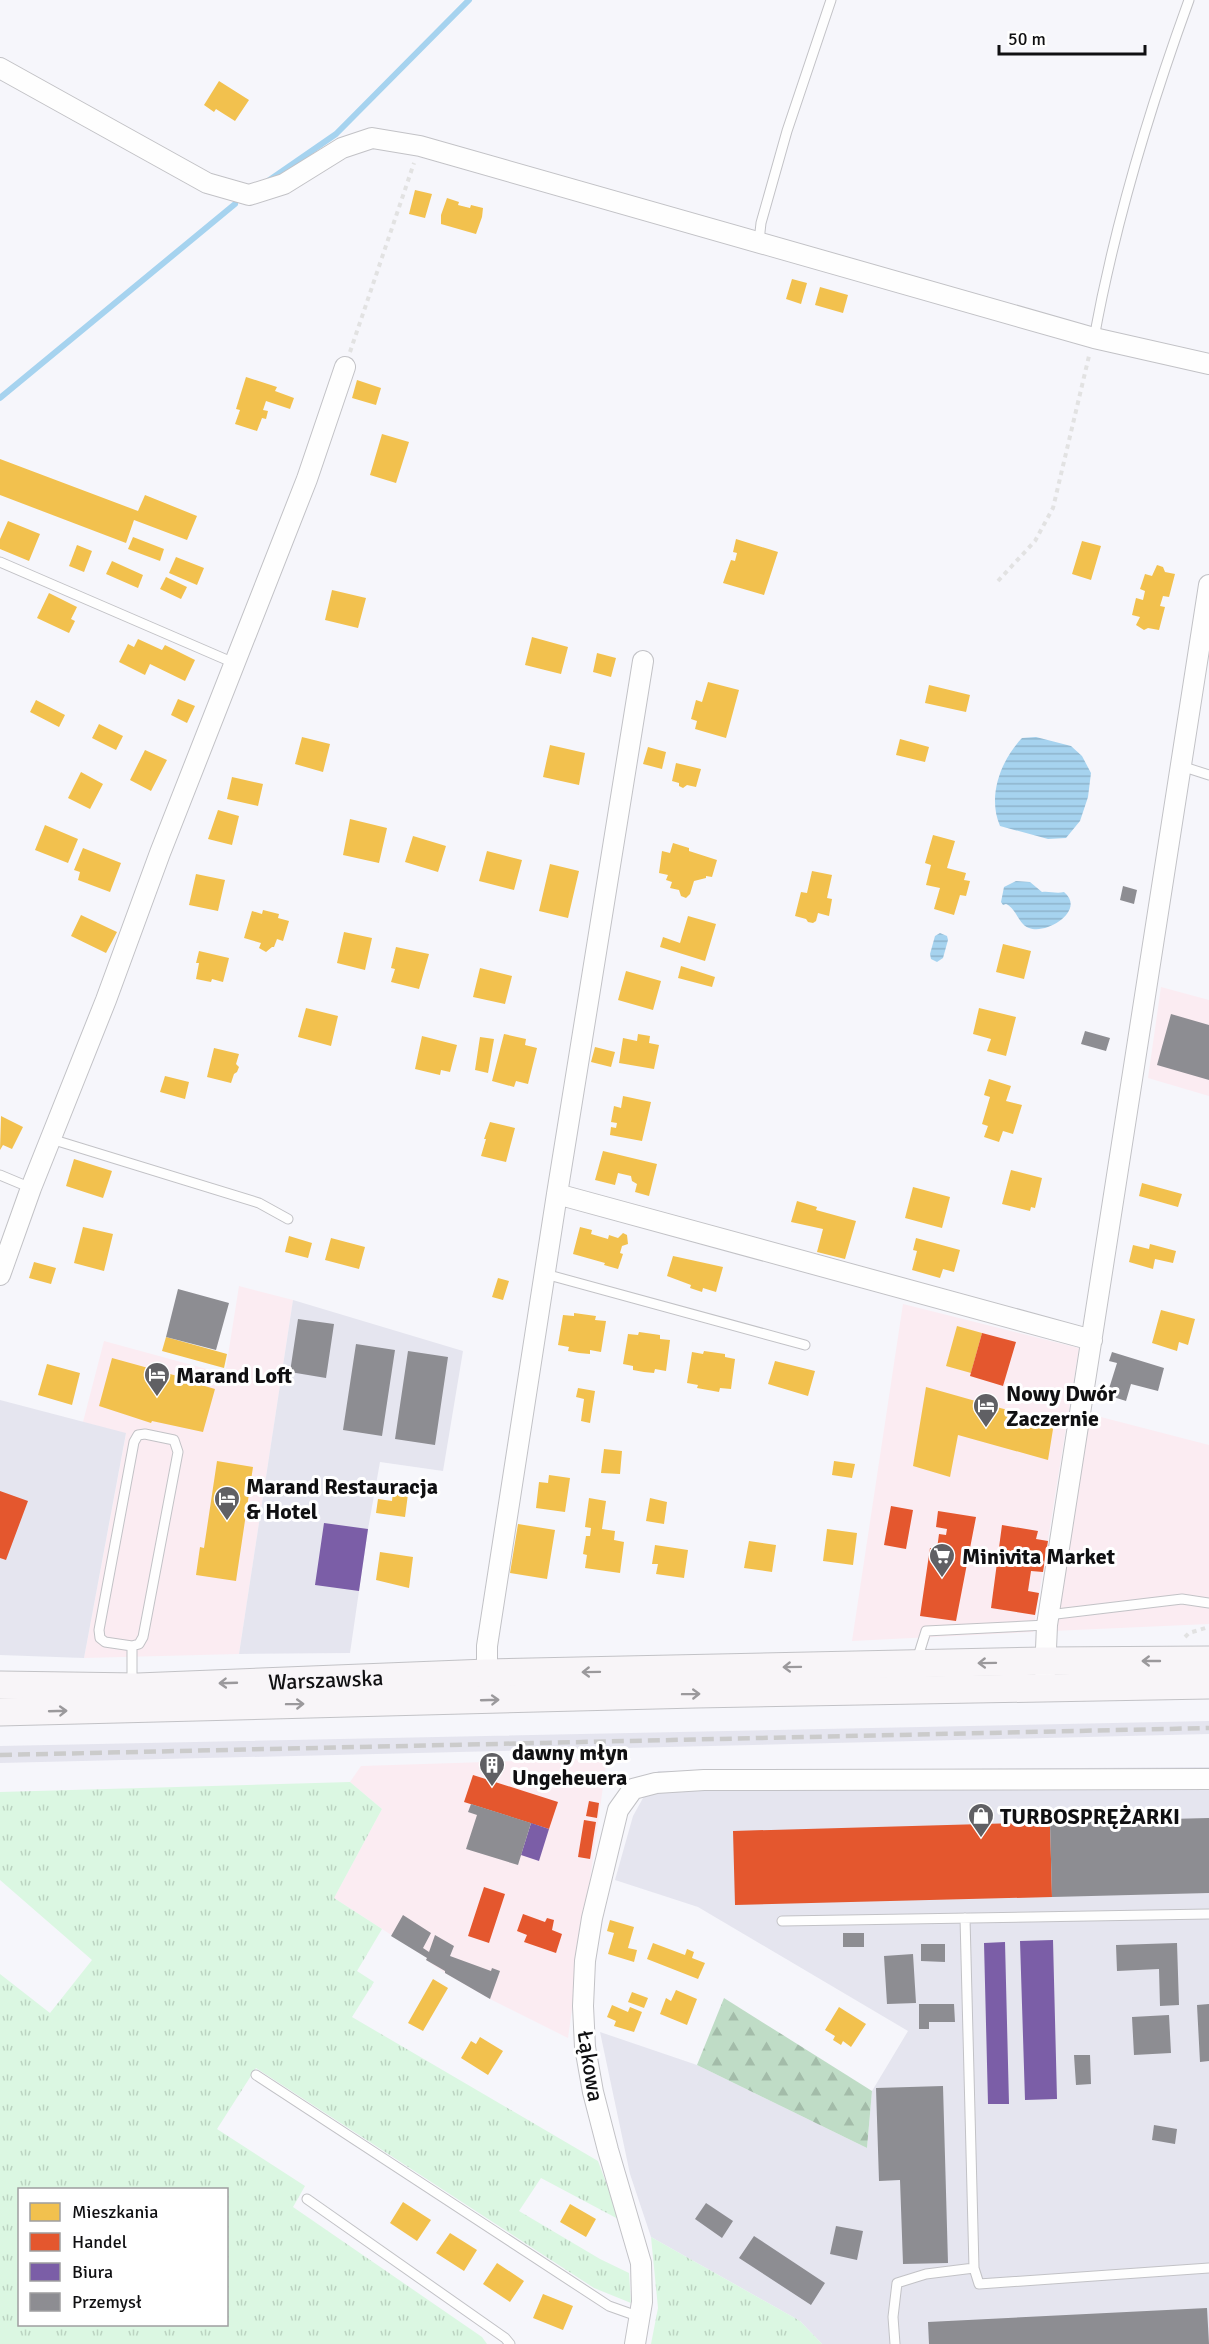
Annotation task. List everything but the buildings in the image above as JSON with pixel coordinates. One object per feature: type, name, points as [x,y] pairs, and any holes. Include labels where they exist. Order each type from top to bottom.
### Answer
[{"type":"main road","points":[[1045,1675],[1209,1660]]},
{"type":"main road","name":"Warszawska","points":[[0,1685],[132,1687],[487,1673],[916,1665],[1045,1675]]},
{"type":"main road","name":"Warszawska","points":[[0,1712],[632,1695],[1045,1675]]},
{"type":"main road","points":[[1045,1675],[1209,1685]]},
{"type":"street","points":[[0,68],[207,183],[249,195],[284,184],[342,148],[372,138],[420,146],[1094,338],[1209,364]]},
{"type":"street","points":[[2,1264],[307,479],[345,367]]},
{"type":"street","points":[[1045,1675],[1047,1620],[1181,766],[1206,628],[1209,585]]},
{"type":"street","points":[[487,1673],[487,1646],[556,1194],[643,661]]},
{"type":"street","points":[[556,1194],[1092,1340]]},
{"type":"street","name":"Łąkowa","points":[[635,2344],[642,2302],[641,2263],[593,2092],[585,2047],[583,2006],[585,1961],[592,1918],[618,1810],[633,1789],[656,1783],[704,1780],[1209,1779]]},
{"type":"lane","points":[[759,241],[761,223],[787,131],[831,0]]},
{"type":"lane","points":[[1094,338],[1106,271],[1133,170],[1164,67],[1189,0]]},
{"type":"lane","points":[[0,562],[234,663]]},
{"type":"lane","points":[[1181,766],[1209,775]]},
{"type":"lane","points":[[51,1139],[259,1203],[288,1219]]},
{"type":"lane","points":[[0,1175],[31,1188]]},
{"type":"lane","points":[[545,1274],[805,1345]]},
{"type":"lane","points":[[145,1434],[174,1440],[178,1452],[143,1638],[140,1644],[132,1646],[105,1642],[99,1634],[134,1442],[138,1436],[145,1434]]},
{"type":"lane","points":[[916,1665],[926,1631],[1047,1620],[1182,1599],[1209,1603]]},
{"type":"lane","points":[[132,1646],[132,1687]]},
{"type":"lane","points":[[782,1921],[1209,1914]]},
{"type":"lane","points":[[965,1918],[974,2268],[979,2284],[1209,2268]]},
{"type":"lane","points":[[256,2075],[609,2306],[640,2317]]},
{"type":"lane","points":[[307,2199],[506,2338],[510,2344]]},
{"type":"lane","points":[[895,2344],[893,2317],[897,2283],[926,2274],[974,2268]]},
{"type":"path","points":[[345,367],[420,146]]},
{"type":"path","points":[[998,581],[1035,541],[1053,508],[1094,338]]},
{"type":"path","points":[[1184,1638],[1190,1633],[1209,1627]]},
{"type":"shaded area","points":[[1161,987],[1209,1000],[1209,1096],[1148,1078]]},
{"type":"shaded area","points":[[239,1286],[293,1300],[239,1654],[84,1658],[126,1434],[83,1422],[104,1341],[225,1374]]},
{"type":"shaded area","points":[[293,1300],[463,1351],[443,1471],[380,1462],[350,1653],[239,1654]]},
{"type":"shaded area","points":[[903,1304],[1079,1348],[1033,1632],[852,1641]]},
{"type":"shaded area","points":[[0,1400],[126,1433],[84,1658],[0,1655]]},
{"type":"shaded area","points":[[1097,1416],[1209,1445],[1209,1624],[1052,1631],[1088,1418]]},
{"type":"shaded area","points":[[1209,1721],[1209,1734],[0,1763],[0,1746]]},
{"type":"shaded area","points":[[607,1758],[568,2038],[490,1999],[445,1973],[426,1960],[427,1958],[334,1898],[382,1809],[350,1782],[361,1766]]},
{"type":"shaded area","points":[[1209,1767],[1209,2344],[822,2344],[800,2321],[651,2237],[630,2174],[600,2032],[697,2065],[867,2148],[872,2091],[908,2031],[698,1907],[615,1880],[633,1816],[658,1771]]},
{"type":"green space","points":[[350,1782],[382,1809],[334,1898],[382,1929],[357,1971],[374,1982],[352,2017],[598,2161],[620,2220],[541,2178],[519,2211],[600,2259],[629,2273],[631,2303],[594,2288],[256,2068],[217,2129],[305,2186],[293,2207],[482,2337],[487,2344],[0,2344],[0,1974],[50,2013],[92,1960],[0,1880],[0,1792]]},
{"type":"green space","points":[[724,1998],[872,2091],[867,2148],[697,2065]]},
{"type":"green space","points":[[651,2237],[800,2321],[822,2344],[651,2344],[658,2308]]},
{"type":"water","points":[[1036,737],[1071,746],[1082,756],[1091,773],[1088,797],[1080,821],[1066,838],[1048,839],[1000,826],[996,815],[996,791],[1002,768],[1022,738]]},
{"type":"water","points":[[1016,881],[1030,882],[1042,892],[1064,892],[1070,899],[1068,913],[1046,928],[1037,929],[1025,926],[1010,906],[1003,905],[1001,902],[1004,887]]},
{"type":"water","points":[[940,933],[947,936],[948,940],[943,958],[937,962],[931,959],[930,954],[935,936]]},
{"type":"waterway","points":[[268,181],[336,134],[469,0]]},
{"type":"waterway","points":[[0,398],[235,204]]},
{"type":"railway","points":[[0,1755],[1209,1728]]},
{"type":"place","name":"Marand Loft","points":[[157,1398]]},
{"type":"place","name":"Nowy Dwór Zaczernie","points":[[986,1429]]},
{"type":"place","name":"Marand Restauracja & Hotel","points":[[227,1522]]},
{"type":"place","name":"Minivita Market","points":[[942,1579]]},
{"type":"place","name":"dawny młyn Ungeheuera","points":[[492,1788]]},
{"type":"place","name":"TURBOSPRĘŻARKI","points":[[981,1839]]}]
